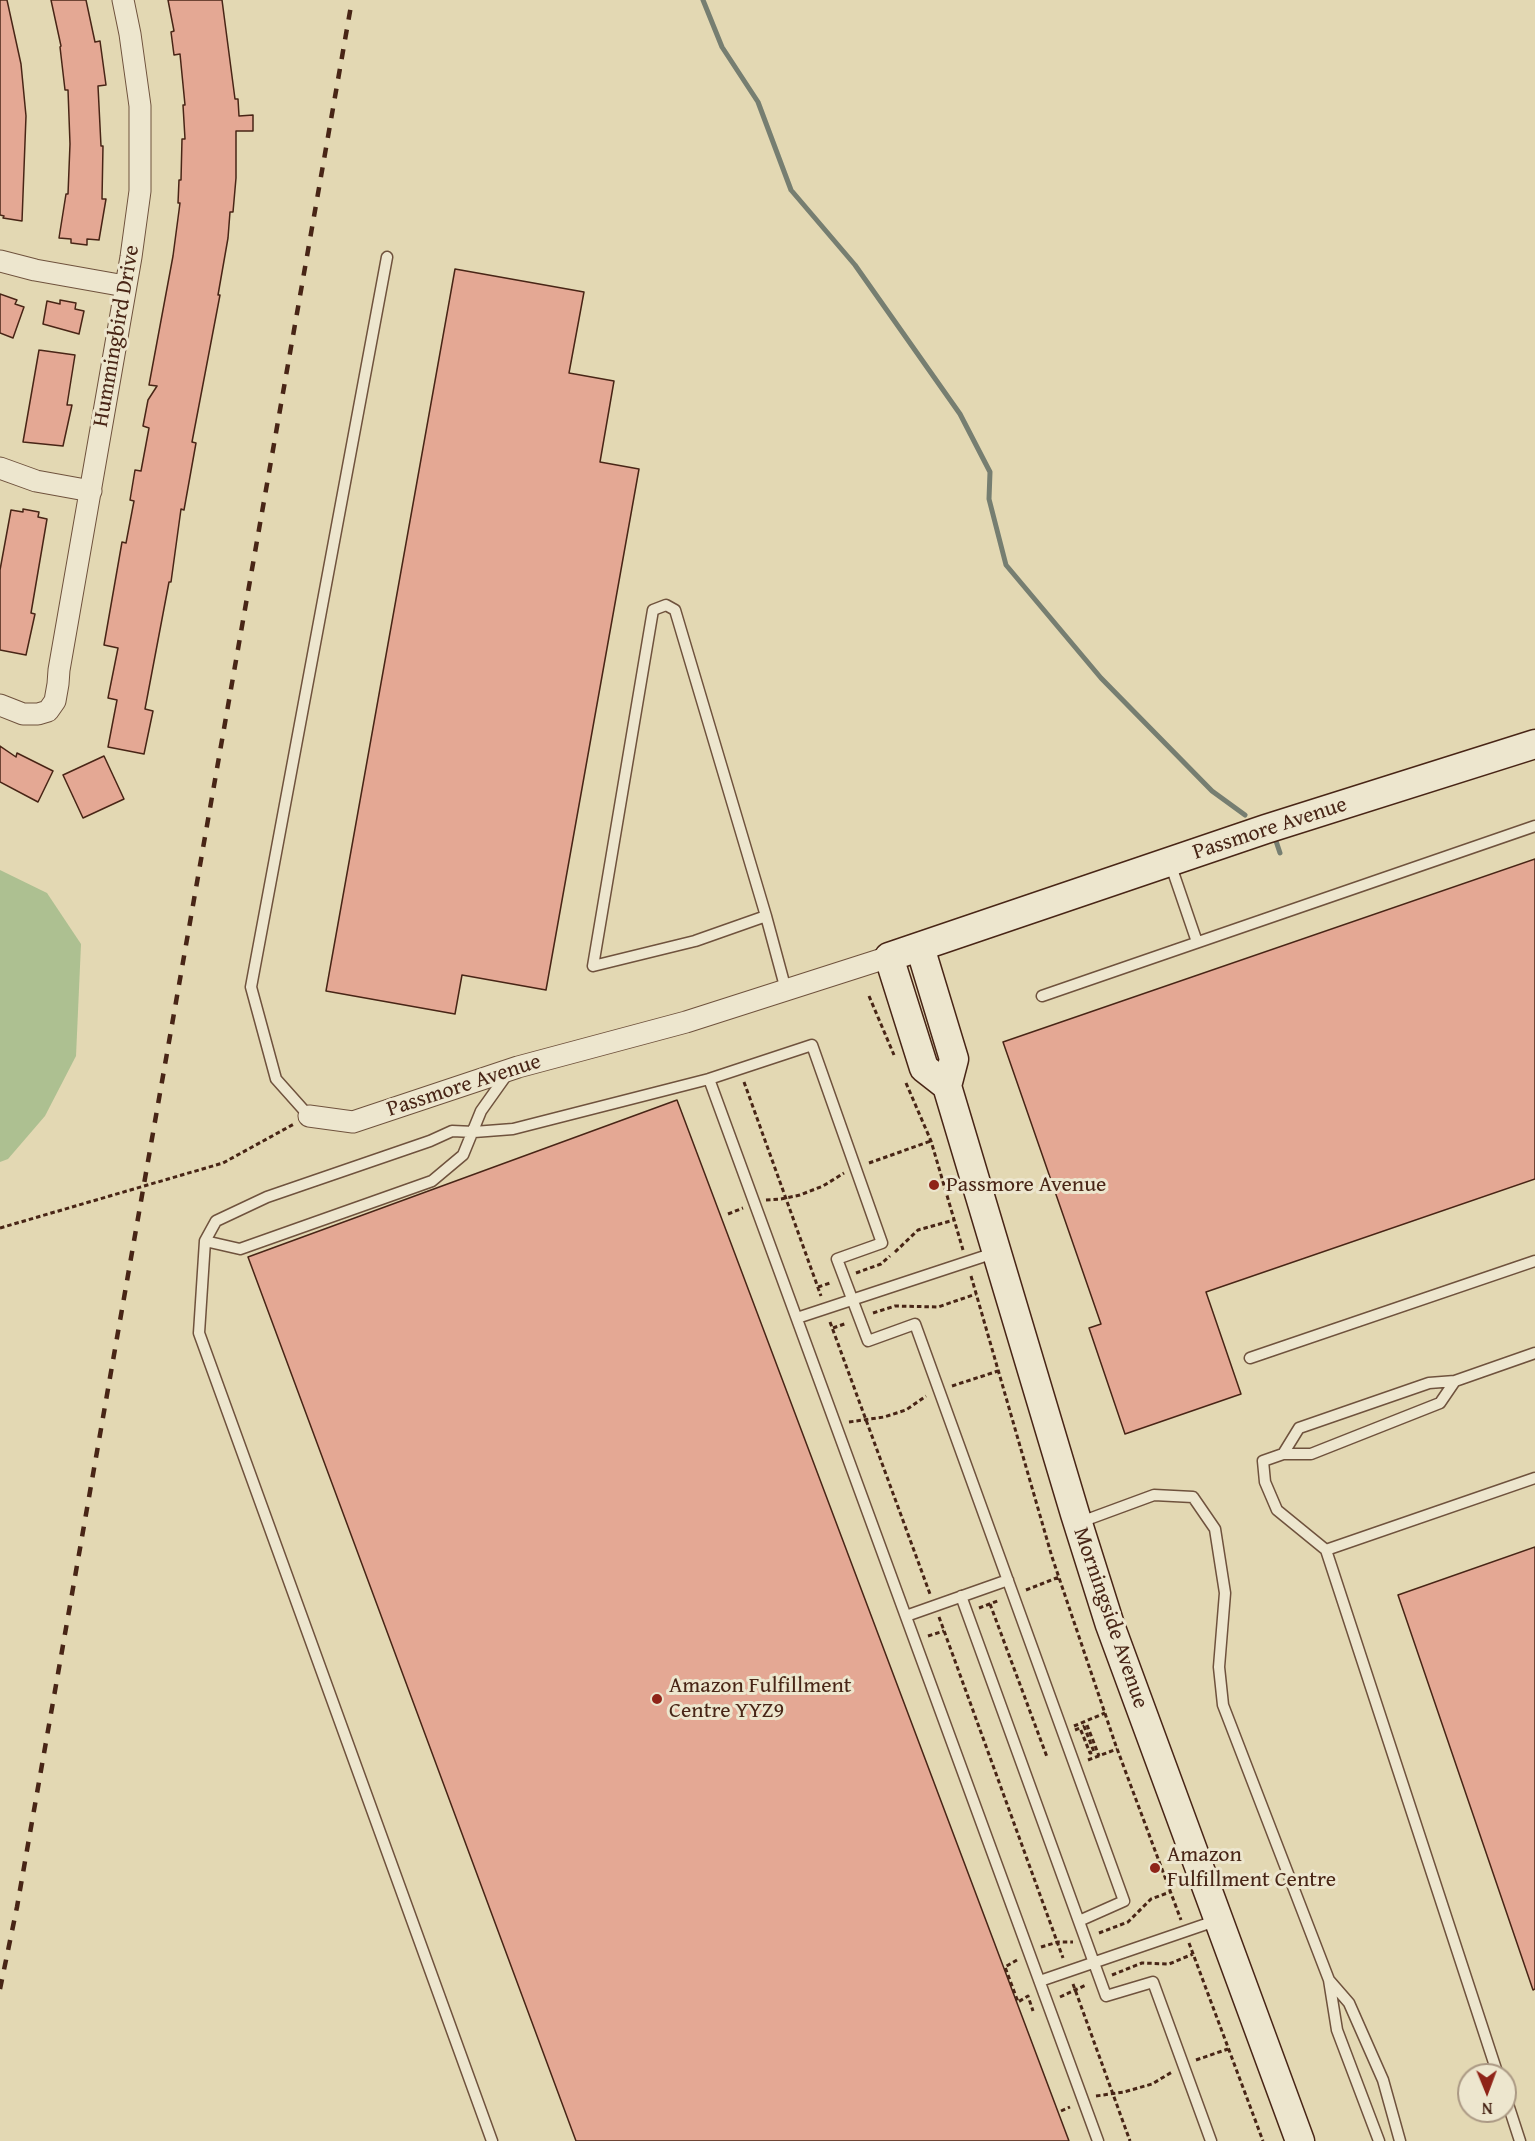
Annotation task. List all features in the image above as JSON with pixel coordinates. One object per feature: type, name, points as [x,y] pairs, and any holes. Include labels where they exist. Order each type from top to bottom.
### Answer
[{"type":"main road","name":"Passmore Avenue","points":[[889,957],[1170,862],[1535,744]]},
{"type":"main road","name":"Morningside Avenue","points":[[920,947],[954,1059],[947,1086],[1110,1625],[1300,2141]]},
{"type":"main road","points":[[889,957],[924,1068],[947,1086]]},
{"type":"street","name":"Hummingbird Drive","points":[[0,705],[23,714],[38,714],[48,711],[55,701],[140,191],[140,106],[136,69],[123,0]]},
{"type":"street","points":[[0,261],[35,270],[125,286]]},
{"type":"street","points":[[0,468],[36,480],[91,491]]},
{"type":"street","name":"Passmore Avenue","points":[[309,1116],[354,1122],[510,1070],[686,1022],[889,957]]},
{"type":"lane","points":[[309,1116],[276,1079],[251,987],[387,257]]},
{"type":"lane","points":[[766,916],[695,941],[593,966],[653,610],[666,604],[675,610],[766,916],[786,990]]},
{"type":"lane","points":[[1042,996],[1535,826]]},
{"type":"lane","points":[[1170,862],[1197,942]]},
{"type":"lane","points":[[492,2141],[199,1333],[205,1241],[216,1221],[267,1197],[452,1131],[513,1129],[709,1079],[812,1045],[882,1243],[837,1259],[868,1341],[915,1324],[1124,1901],[1079,1921]]},
{"type":"lane","points":[[205,1241],[240,1250],[432,1181],[463,1155],[481,1111],[510,1070]]},
{"type":"lane","points":[[709,1079],[1098,2141]]},
{"type":"lane","points":[[797,1318],[997,1252]]},
{"type":"lane","points":[[1251,1358],[1535,1261]]},
{"type":"lane","points":[[1283,1454],[1299,1428],[1429,1383],[1455,1381],[1535,1353]]},
{"type":"lane","points":[[1455,1381],[1440,1403],[1311,1454],[1283,1454],[1263,1461],[1265,1482],[1277,1510],[1326,1550],[1494,2063]]},
{"type":"lane","points":[[1326,1550],[1535,1478]]},
{"type":"lane","points":[[1078,1523],[1155,1495],[1193,1497],[1215,1529],[1225,1593],[1219,1667],[1223,1706],[1329,1980],[1337,2030],[1379,2141]]},
{"type":"lane","points":[[906,1616],[1008,1580]]},
{"type":"lane","points":[[961,1596],[1106,1996],[1153,1982],[1211,2141]]},
{"type":"lane","points":[[1040,1981],[1219,1920]]},
{"type":"lane","points":[[1329,1980],[1349,2003],[1383,2080],[1400,2141]]},
{"type":"lane","points":[[1514,2123],[1520,2141]]},
{"type":"path","points":[[869,996],[895,1058]]},
{"type":"path","points":[[904,1079],[931,1141],[1052,1557],[1117,1749],[1263,2141]]},
{"type":"path","points":[[0,1228],[222,1163],[309,1116]]},
{"type":"path","points":[[728,1214],[770,1199],[800,1195],[823,1186],[855,1168],[931,1141]]},
{"type":"path","points":[[833,1328],[895,1305],[938,1307],[976,1294]]},
{"type":"path","points":[[836,1425],[906,1410],[929,1394],[998,1371]]},
{"type":"path","points":[[990,1604],[1047,1757]]},
{"type":"path","points":[[1078,1724],[1105,1713]]},
{"type":"path","points":[[1064,1735],[1080,1728],[1090,1753],[1094,1752],[1084,1726],[1087,1725],[1099,1756]]},
{"type":"path","points":[[1091,1759],[1117,1749]]},
{"type":"path","points":[[1029,1951],[1016,1956],[1018,1959],[1005,1967],[1018,2002],[1028,1996],[1034,2011],[1075,1989],[1142,1963],[1168,1964],[1193,1954]]},
{"type":"path","points":[[1061,2111],[1084,2101],[1152,2084],[1183,2065],[1228,2049]]},
{"type":"green space","points":[[0,870],[47,893],[81,944],[76,1056],[45,1116],[8,1159],[0,1162]]},
{"type":"building","points":[[0,0],[7,0],[21,64],[26,116],[22,221],[3,218],[4,216],[0,215]]},
{"type":"building","points":[[51,0],[86,0],[95,42],[100,41],[106,85],[98,86],[101,146],[103,146],[102,199],[106,199],[99,240],[87,239],[87,245],[71,243],[71,239],[59,238],[66,194],[68,194],[70,144],[68,90],[65,90],[61,46]]},
{"type":"building","points":[[168,0],[222,0],[239,116],[253,115],[253,131],[236,131],[233,212],[230,212],[218,295],[220,295],[192,442],[196,443],[184,510],[181,509],[171,582],[169,582],[145,709],[153,711],[144,754],[108,747],[117,700],[108,698],[118,648],[104,645],[122,542],[126,543],[134,501],[130,500],[135,470],[141,471],[149,428],[143,426],[148,400],[157,386],[149,385],[173,256],[180,203],[178,203],[179,180],[181,180],[182,139],[185,139],[183,105],[185,105],[180,54],[174,55],[171,32],[174,31]]},
{"type":"building","points":[[455,269],[584,292],[569,373],[614,381],[600,462],[639,469],[546,990],[462,975],[455,1014],[326,991]]},
{"type":"building","points":[[0,294],[17,300],[15,304],[24,307],[13,338],[0,333]]},
{"type":"building","points":[[60,300],[76,303],[75,309],[84,311],[79,334],[43,324],[47,301],[60,304]]},
{"type":"building","points":[[39,350],[75,355],[67,405],[72,405],[63,446],[23,442]]},
{"type":"building","points":[[23,509],[39,512],[38,517],[47,519],[31,613],[35,614],[26,655],[0,650],[0,570],[11,510],[23,512]]},
{"type":"building","points":[[0,746],[16,757],[17,753],[53,771],[38,802],[0,782]]},
{"type":"building","points":[[104,756],[124,799],[83,818],[63,775]]},
{"type":"building","points":[[1535,859],[1535,1179],[1206,1292],[1241,1394],[1125,1434],[1089,1328],[1101,1324],[1003,1042]]},
{"type":"building","name":"Amazon Fulfillment Centre YYZ9","points":[[677,1100],[1069,2141],[576,2141],[248,1257]]},
{"type":"building","points":[[1535,1547],[1535,1989],[1533,1990],[1398,1595]]},
{"type":"waterway","points":[[703,0],[722,47],[758,102],[791,190],[855,265],[960,414],[990,472],[989,499],[1006,565],[1101,678],[1212,791],[1245,815]]},
{"type":"waterway","points":[[1274,835],[1280,853]]},
{"type":"railway","points":[[0,1989],[17,1907],[352,0]]},
{"type":"place","name":"Passmore Avenue","points":[[934,1185]]},
{"type":"place","name":"Amazon Fulfillment Centre YYZ9","points":[[657,1699]]},
{"type":"place","name":"Amazon Fulfillment Centre","points":[[1155,1868]]}]
